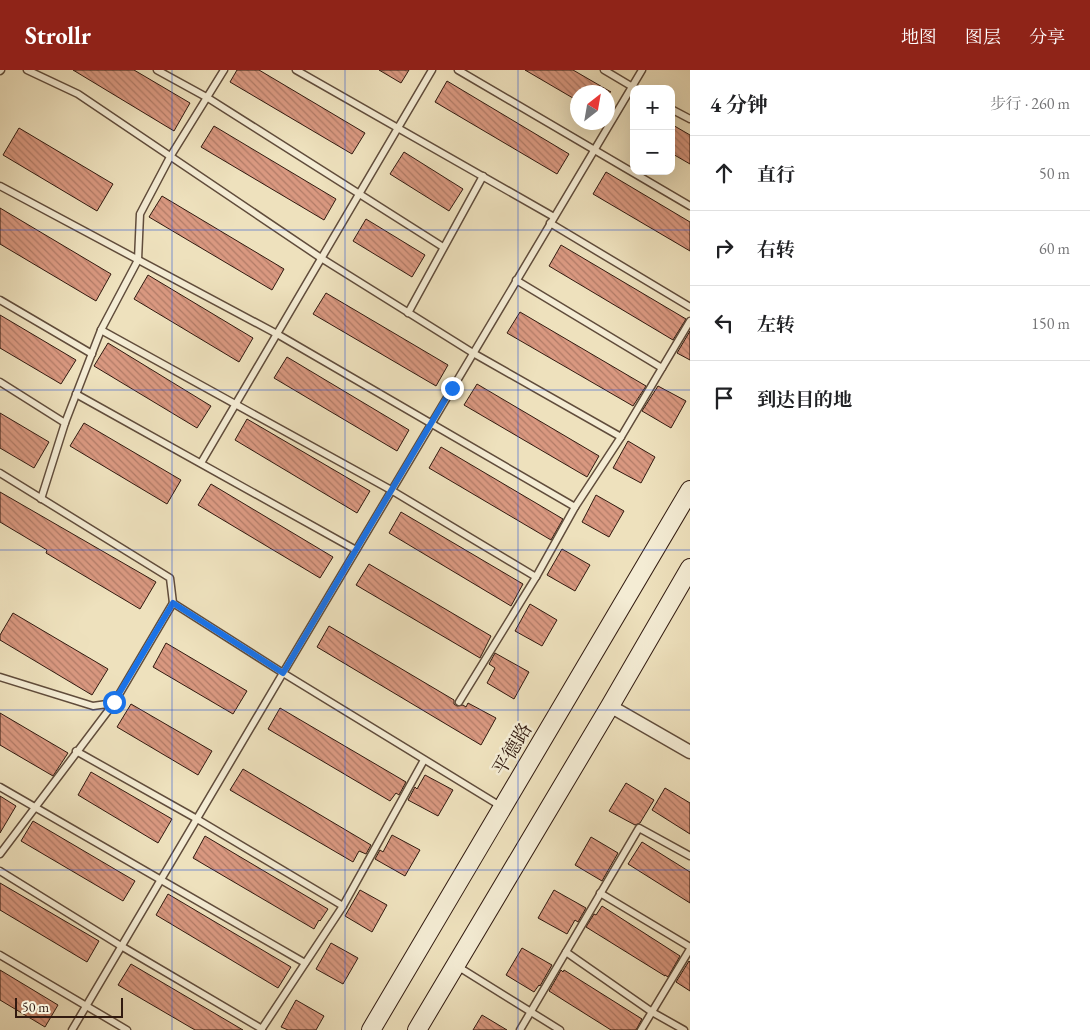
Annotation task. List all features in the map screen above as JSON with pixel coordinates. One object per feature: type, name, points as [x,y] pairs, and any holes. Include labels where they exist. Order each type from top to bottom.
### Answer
[{"type":"main road","name":"平德路","points":[[371,1030],[690,490]]},
{"type":"main road","points":[[417,1030],[690,568]]},
{"type":"street","points":[[610,706],[690,752]]},
{"type":"lane","points":[[27,70],[78,94],[321,258],[408,313],[473,353],[621,437]]},
{"type":"lane","points":[[157,70],[208,98],[360,193],[443,248]]},
{"type":"lane","points":[[41,498],[65,423],[101,330],[138,260],[140,214],[170,157],[224,70]]},
{"type":"lane","points":[[296,70],[482,176],[690,307]]},
{"type":"lane","points":[[201,463],[432,70]]},
{"type":"lane","points":[[458,70],[690,206]]},
{"type":"lane","points":[[604,70],[630,86]]},
{"type":"lane","points":[[635,85],[642,70]]},
{"type":"lane","points":[[72,1030],[516,280],[594,150],[630,94]]},
{"type":"lane","points":[[675,111],[690,119]]},
{"type":"lane","points":[[408,313],[482,176]]},
{"type":"lane","points":[[0,186],[277,334],[575,508]]},
{"type":"lane","points":[[516,280],[662,368]]},
{"type":"lane","points":[[0,300],[92,354]]},
{"type":"lane","points":[[459,702],[690,320]]},
{"type":"lane","points":[[101,330],[391,490],[536,577]]},
{"type":"lane","points":[[0,382],[65,423]]},
{"type":"lane","points":[[76,394],[356,550]]},
{"type":"lane","points":[[0,473],[170,578],[173,603],[114,702],[0,854]]},
{"type":"lane","points":[[173,603],[502,808]]},
{"type":"lane","points":[[0,677],[93,706],[114,702]]},
{"type":"lane","points":[[76,751],[197,819],[343,906]]},
{"type":"lane","points":[[0,871],[262,1030],[343,906],[424,760]]},
{"type":"lane","points":[[0,787],[305,963]]},
{"type":"lane","points":[[520,1030],[639,828],[690,856]]},
{"type":"lane","points":[[600,893],[690,948],[640,1030]]},
{"type":"lane","points":[[566,952],[652,1012],[684,1030]]},
{"type":"lane","points":[[0,955],[127,1030]]},
{"type":"lane","points":[[456,965],[560,1030]]},
{"type":"building","points":[[73,70],[134,70],[190,103],[174,131]]},
{"type":"building","points":[[237,70],[259,70],[365,133],[352,154],[230,82]]},
{"type":"building","points":[[379,70],[409,70],[401,83]]},
{"type":"building","points":[[525,70],[573,70],[599,85],[570,85],[570,96]]},
{"type":"building","points":[[447,81],[569,154],[557,174],[435,102]]},
{"type":"building","points":[[214,126],[336,199],[324,220],[201,147]]},
{"type":"building","points":[[675,126],[690,135],[690,164],[675,155]]},
{"type":"building","points":[[19,128],[113,184],[97,211],[3,155]]},
{"type":"building","points":[[404,152],[463,189],[449,211],[390,174]]},
{"type":"building","points":[[606,172],[690,222],[690,251],[593,194]]},
{"type":"building","points":[[162,196],[284,269],[272,290],[149,217]]},
{"type":"building","points":[[0,208],[111,274],[96,301],[0,244]]},
{"type":"building","points":[[366,219],[425,255],[412,277],[353,241]]},
{"type":"building","points":[[561,245],[686,319],[673,340],[549,266]]},
{"type":"building","points":[[148,275],[253,338],[239,362],[134,299]]},
{"type":"building","points":[[326,293],[448,365],[436,386],[313,314]]},
{"type":"building","points":[[520,312],[646,386],[633,406],[507,333]]},
{"type":"building","points":[[0,315],[76,360],[61,384],[0,348]]},
{"type":"building","points":[[690,331],[690,360],[677,353]]},
{"type":"building","points":[[108,343],[211,406],[197,428],[94,366]]},
{"type":"building","points":[[287,357],[409,430],[397,451],[274,378]]},
{"type":"building","points":[[477,384],[599,456],[587,477],[464,405]]},
{"type":"building","points":[[658,386],[686,401],[671,428],[642,411]]},
{"type":"building","points":[[0,413],[49,442],[34,468],[0,448]]},
{"type":"building","points":[[247,419],[370,491],[357,513],[235,440]]},
{"type":"building","points":[[84,423],[181,480],[167,504],[70,446]]},
{"type":"building","points":[[628,441],[655,457],[641,483],[613,468]]},
{"type":"building","points":[[441,447],[563,519],[551,540],[429,468]]},
{"type":"building","points":[[211,484],[333,557],[320,578],[198,505]]},
{"type":"building","points":[[0,492],[156,582],[140,609],[46,553],[47,550],[0,522]]},
{"type":"building","points":[[596,495],[624,511],[609,537],[582,522]]},
{"type":"building","points":[[401,512],[523,584],[511,606],[389,533]]},
{"type":"building","points":[[562,549],[590,565],[575,591],[547,575]]},
{"type":"building","points":[[369,564],[491,636],[480,658],[356,585]]},
{"type":"building","points":[[530,604],[557,620],[542,646],[515,631]]},
{"type":"building","points":[[13,613],[108,669],[92,695],[0,640],[0,635]]},
{"type":"building","points":[[329,626],[454,700],[454,704],[457,706],[463,705],[466,707],[468,703],[496,718],[481,745],[317,647]]},
{"type":"building","points":[[166,643],[247,691],[233,714],[153,667]]},
{"type":"building","points":[[495,653],[529,672],[514,699],[487,683],[495,668],[489,664]]},
{"type":"building","points":[[131,704],[212,751],[198,775],[117,727]]},
{"type":"building","points":[[280,708],[406,782],[399,795],[396,793],[390,801],[268,729]]},
{"type":"building","points":[[0,713],[68,753],[53,776],[0,745]]},
{"type":"building","points":[[243,769],[371,845],[366,854],[359,851],[353,862],[230,790]]},
{"type":"building","points":[[91,772],[172,819],[158,843],[78,795]]},
{"type":"building","points":[[425,775],[453,790],[438,816],[408,800],[415,787],[417,789]]},
{"type":"building","points":[[626,783],[654,800],[640,823],[635,825],[609,811]]},
{"type":"building","points":[[665,788],[690,803],[690,834],[652,810]]},
{"type":"building","points":[[0,796],[16,806],[0,833]]},
{"type":"building","points":[[33,821],[135,881],[123,901],[21,841]]},
{"type":"building","points":[[392,835],[420,850],[405,876],[375,859],[380,850],[383,852]]},
{"type":"building","points":[[205,836],[328,909],[314,929],[193,858]]},
{"type":"building","points":[[591,837],[618,853],[602,881],[575,865]]},
{"type":"building","points":[[642,842],[690,872],[690,903],[628,864]]},
{"type":"building","points":[[0,883],[99,941],[87,962],[0,910]]},
{"type":"building","points":[[360,890],[387,905],[372,932],[345,916]]},
{"type":"building","points":[[554,890],[586,908],[578,922],[575,920],[567,934],[538,918]]},
{"type":"building","points":[[168,894],[291,967],[278,988],[156,915]]},
{"type":"building","points":[[602,906],[680,956],[668,977],[586,927],[594,914],[596,915]]},
{"type":"building","points":[[331,943],[358,958],[343,984],[316,969]]},
{"type":"building","points":[[522,948],[552,965],[540,986],[534,992],[506,975]]},
{"type":"building","points":[[690,962],[690,991],[676,982]]},
{"type":"building","points":[[131,964],[243,1030],[195,1030],[118,985]]},
{"type":"building","points":[[0,970],[58,1005],[45,1027],[0,1000]]},
{"type":"building","points":[[561,970],[563,972],[564,970],[642,1019],[636,1030],[611,1030],[549,991]]},
{"type":"building","points":[[296,1000],[324,1016],[316,1030],[288,1030],[281,1027]]},
{"type":"building","points":[[482,1015],[507,1030],[473,1030]]},
{"type":"route","points":[[114,702],[173,603],[283,673],[452,388]]}]
